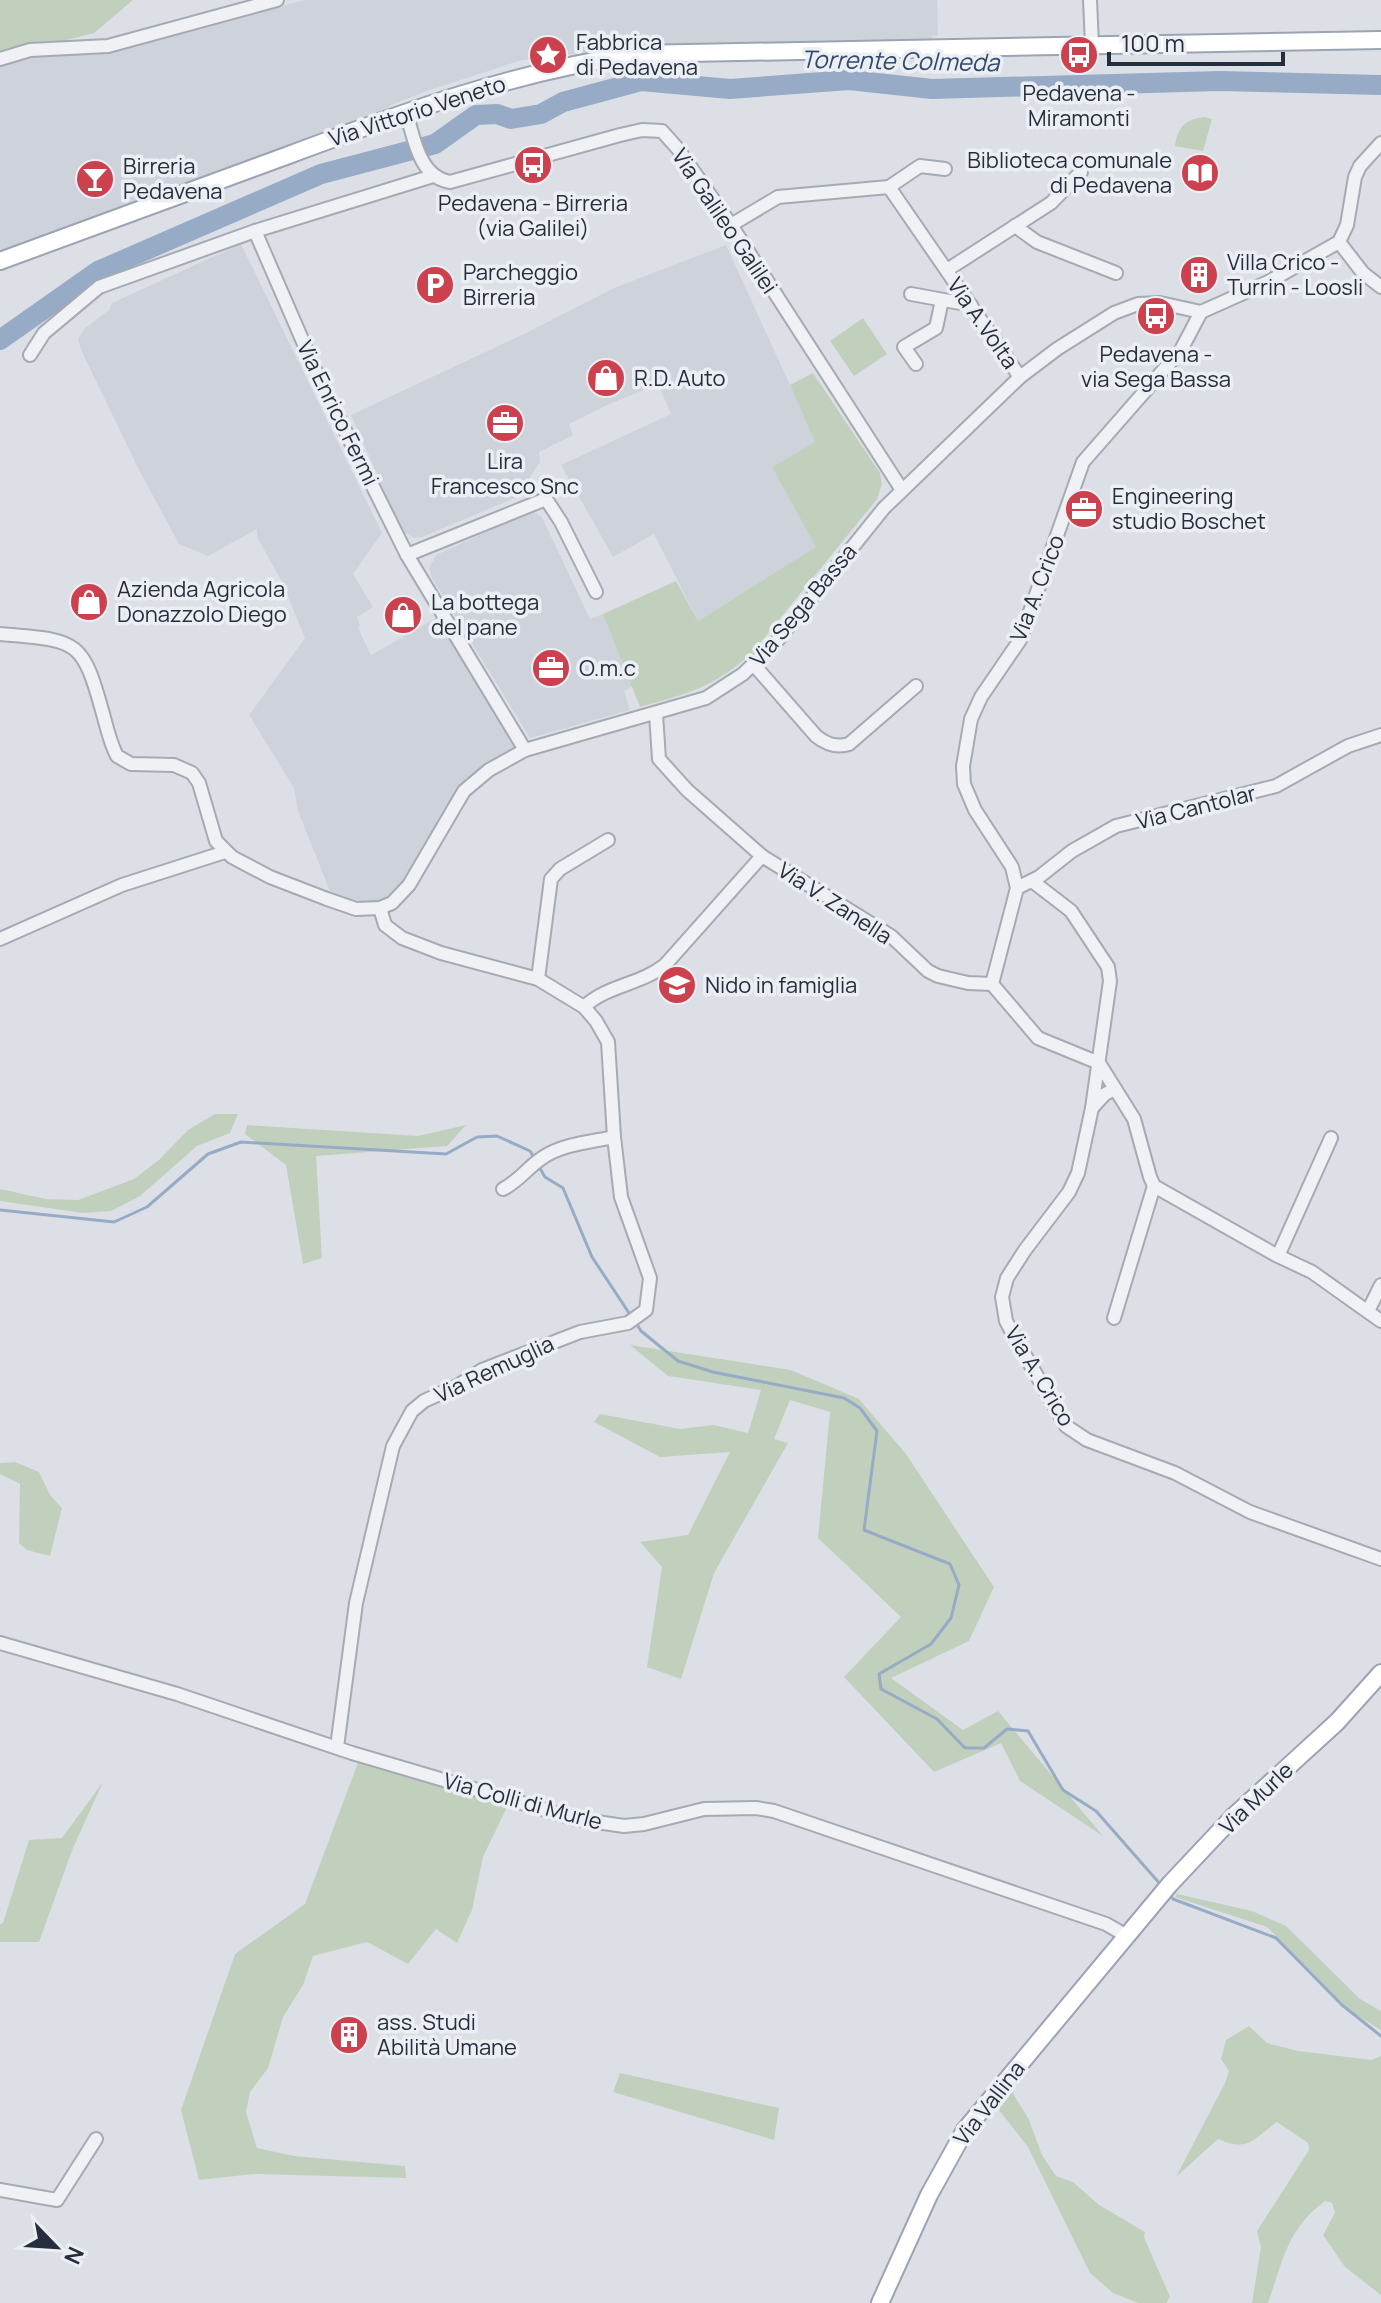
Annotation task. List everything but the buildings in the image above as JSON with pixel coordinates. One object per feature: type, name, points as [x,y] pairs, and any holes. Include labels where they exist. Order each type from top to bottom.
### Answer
[{"type":"main road","name":"Via Vittorio Veneto","points":[[0,261],[406,112],[516,79],[603,59],[637,54],[1381,40]]},
{"type":"main road","name":"Via Murle","points":[[1134,1926],[1233,1817],[1337,1722],[1381,1673]]},
{"type":"main road","name":"Via Vallina","points":[[880,2303],[941,2170],[965,2130],[1134,1926]]},
{"type":"street","points":[[0,59],[30,50],[108,46],[277,0]]},
{"type":"street","points":[[1090,0],[1092,45]]},
{"type":"street","points":[[30,355],[44,333],[99,287],[429,172],[406,112]]},
{"type":"street","name":"Via Galileo Galilei","points":[[429,172],[445,182],[461,181],[620,135],[656,129],[666,135],[731,225],[902,490]]},
{"type":"street","points":[[1201,312],[1268,282],[1339,242],[1347,225],[1355,177],[1360,166],[1381,143]]},
{"type":"street","points":[[731,225],[778,197],[889,187],[920,166],[945,169]]},
{"type":"street","name":"Via A.Volta","points":[[947,270],[1051,203],[1081,172]]},
{"type":"street","name":"Via A.Volta","points":[[889,187],[1020,377]]},
{"type":"street","points":[[1015,226],[1037,242],[1116,273]]},
{"type":"street","name":"Via Enrico Fermi","points":[[255,231],[317,374],[407,555],[525,750]]},
{"type":"street","points":[[1339,242],[1363,273],[1381,287]]},
{"type":"street","points":[[911,294],[971,305]]},
{"type":"street","points":[[916,364],[904,347],[936,328],[942,300]]},
{"type":"street","name":"Via Sega Bassa","points":[[380,908],[392,903],[409,885],[464,791],[489,770],[525,750],[706,698],[754,665],[884,508],[1020,377],[1103,319],[1129,307],[1155,303],[1201,312]]},
{"type":"street","name":"Via A. Crico","points":[[1017,888],[1012,867],[975,810],[964,784],[963,766],[975,708],[1020,640],[1083,462],[1181,350],[1201,312]]},
{"type":"street","points":[[407,555],[546,499],[596,592]]},
{"type":"street","points":[[0,634],[50,639],[79,652],[91,670],[117,756],[131,764],[174,765],[192,773],[199,783],[216,841],[225,852],[270,877],[327,899],[356,909],[380,908]]},
{"type":"street","points":[[754,665],[816,736],[827,744],[837,746],[849,744],[916,686]]},
{"type":"street","name":"Via V. Zanella","points":[[656,714],[659,759],[687,790],[762,856],[891,936],[928,971],[968,983],[992,984]]},
{"type":"street","name":"Via Cantolar","points":[[1017,888],[1116,826],[1276,786],[1348,746],[1381,735]]},
{"type":"street","points":[[538,979],[551,879],[560,869],[608,840]]},
{"type":"street","points":[[0,939],[122,885],[225,852]]},
{"type":"street","name":"Via V. Zanella","points":[[584,1007],[612,987],[650,975],[665,965],[762,856]]},
{"type":"street","name":"Via A. Crico","points":[[1032,881],[1071,911],[1108,967],[1110,981],[1092,1108],[1078,1173],[1069,1192],[1007,1278],[1002,1297],[1006,1321],[1066,1426],[1087,1440],[1175,1473],[1250,1512],[1381,1559]]},
{"type":"street","points":[[1017,888],[992,984],[1038,1038],[1099,1063],[1139,1129],[1154,1186],[1312,1272],[1381,1321]]},
{"type":"street","name":"Via Remuglia","points":[[337,1747],[356,1603],[393,1446],[412,1411],[470,1376],[559,1339],[628,1323],[641,1314],[648,1303],[650,1278],[621,1197],[608,1042],[596,1021],[584,1007],[538,979],[441,953],[402,938],[385,925],[380,908]]},
{"type":"street","points":[[1092,1108],[1105,1094],[1115,1089]]},
{"type":"street","points":[[503,1189],[517,1182],[544,1156],[566,1147],[614,1137]]},
{"type":"street","points":[[1278,1256],[1331,1138]]},
{"type":"street","points":[[1114,1318],[1154,1186]]},
{"type":"street","points":[[1368,1311],[1381,1285]]},
{"type":"street","name":"Via Colli di Murle","points":[[0,1643],[177,1694],[547,1811],[616,1826],[644,1824],[704,1809],[756,1808],[774,1811],[1106,1924],[1125,1935],[1134,1926]]},
{"type":"street","points":[[0,2190],[57,2200],[96,2139]]},
{"type":"shaded area","name":"Birreria Pedavena","points":[[305,0],[937,0],[938,36],[932,35],[932,41],[641,46],[522,60],[424,92],[389,106],[390,112],[0,254],[0,64],[42,49],[155,38]]},
{"type":"shaded area","points":[[241,244],[382,533],[353,574],[373,607],[357,617],[358,628],[371,655],[436,618],[514,743],[514,751],[477,774],[399,889],[382,899],[366,903],[331,894],[298,811],[294,788],[249,715],[305,638],[281,580],[257,537],[257,529],[208,556],[179,544],[138,468],[78,339],[84,329],[109,310],[112,303]]},
{"type":"shaded area","points":[[726,245],[816,442],[772,467],[817,547],[698,621],[654,534],[613,557],[561,465],[671,414],[658,384],[569,424],[573,435],[539,452],[540,462],[517,497],[422,537],[414,538],[402,531],[351,415],[614,288]]},
{"type":"shaded area","points":[[535,513],[542,517],[590,619],[603,614],[633,686],[624,691],[630,710],[530,738],[432,578],[429,568],[436,555],[526,514]]},
{"type":"green space","points":[[0,0],[133,0],[94,33],[0,57]]},
{"type":"green space","points":[[1204,117],[1212,119],[1203,151],[1175,146],[1184,125]]},
{"type":"green space","points":[[863,318],[887,354],[854,376],[830,341]]},
{"type":"green space","points":[[813,373],[880,473],[882,484],[877,499],[752,653],[713,682],[640,707],[603,614],[676,581],[698,621],[816,547],[772,467],[815,442],[790,385]]},
{"type":"green space","points":[[215,1114],[238,1114],[230,1133],[197,1146],[140,1196],[111,1211],[83,1213],[0,1201],[0,1189],[46,1199],[78,1200],[134,1179],[160,1159],[188,1130]]},
{"type":"green space","points":[[247,1125],[418,1136],[466,1125],[447,1146],[316,1156],[322,1258],[303,1264],[286,1165],[245,1134]]},
{"type":"green space","points":[[630,1345],[791,1370],[859,1399],[906,1454],[994,1587],[969,1641],[891,1678],[963,1730],[998,1711],[1103,1836],[1020,1781],[1001,1743],[934,1772],[844,1677],[901,1617],[818,1538],[830,1412],[790,1400],[774,1439],[788,1443],[714,1573],[681,1679],[647,1667],[662,1567],[640,1542],[688,1535],[730,1452],[660,1457],[594,1422],[600,1414],[680,1429],[714,1425],[748,1433],[761,1390],[668,1376]]},
{"type":"green space","points":[[15,1462],[39,1472],[50,1495],[62,1508],[50,1556],[27,1550],[19,1543],[20,1484],[0,1474],[0,1463]]},
{"type":"green space","points":[[359,1760],[509,1803],[483,1857],[472,1910],[457,1943],[436,1929],[408,1964],[367,1942],[313,1956],[303,1985],[283,2017],[268,2068],[250,2092],[246,2112],[257,2148],[294,2156],[405,2166],[406,2178],[254,2174],[199,2180],[181,2110],[235,1954],[305,1904]]},
{"type":"green space","points":[[103,1782],[73,1848],[39,1942],[0,1942],[0,1924],[3,1923],[29,1840],[62,1838]]},
{"type":"green space","points":[[1177,1894],[1252,1911],[1286,1926],[1360,1999],[1381,2011],[1381,2030],[1353,2013],[1267,1927],[1175,1897]]},
{"type":"green space","points":[[1249,2026],[1267,2043],[1298,2051],[1372,2060],[1381,2056],[1381,2295],[1345,2267],[1323,2235],[1335,2213],[1332,2203],[1325,2201],[1294,2235],[1268,2303],[1252,2303],[1261,2247],[1257,2231],[1309,2150],[1308,2143],[1277,2122],[1244,2144],[1218,2139],[1176,2177],[1225,2083],[1229,2071],[1221,2059],[1226,2040]]},
{"type":"green space","points":[[620,2073],[779,2108],[774,2140],[613,2092]]},
{"type":"green space","points":[[1011,2090],[1029,2120],[1042,2155],[1056,2176],[1073,2182],[1099,2205],[1145,2232],[1144,2237],[1170,2297],[1166,2303],[1138,2303],[1113,2293],[1090,2273],[1028,2147],[999,2110]]},
{"type":"waterway","name":"Torrente Colmeda","points":[[0,340],[98,271],[321,174],[435,144],[476,115],[497,114],[511,119],[541,114],[563,102],[641,81],[730,89],[849,80],[932,89],[1220,81],[1381,85]]},
{"type":"waterway","points":[[0,1210],[114,1222],[147,1207],[208,1154],[241,1142],[446,1154],[477,1137],[497,1136],[530,1151],[535,1159]]},
{"type":"waterway","points":[[538,1165],[545,1177],[563,1188],[592,1257],[631,1316]]},
{"type":"waterway","points":[[636,1323],[641,1331],[678,1361],[713,1372],[844,1398],[860,1408],[877,1431],[864,1530],[950,1564],[959,1585],[951,1618],[931,1644],[879,1674],[881,1689],[937,1719],[965,1748],[984,1748],[1007,1729],[1028,1731],[1063,1790],[1096,1811],[1161,1885]]},
{"type":"waterway","points":[[1169,1894],[1173,1899],[1276,1938],[1342,2005],[1381,2036]]},
{"type":"place","name":"Fabbrica di Pedavena","points":[[548,55]]},
{"type":"place","name":"Pedavena - Miramonti","points":[[1079,55]]},
{"type":"place","name":"Pedavena - Birreria (via Galilei)","points":[[533,165]]},
{"type":"place","name":"Biblioteca comunale di Pedavena","points":[[1200,173]]},
{"type":"place","name":"Birreria Pedavena","points":[[95,179]]},
{"type":"place","name":"Villa Crico - Turrin - Loosli","points":[[1199,275]]},
{"type":"place","name":"Parcheggio Birreria","points":[[435,285]]},
{"type":"place","name":"Pedavena - via Sega Bassa","points":[[1156,316]]},
{"type":"place","name":"R.D. Auto","points":[[606,378]]},
{"type":"place","name":"Lira Francesco Snc","points":[[505,423]]},
{"type":"place","name":"Engineering studio Boschet","points":[[1084,509]]},
{"type":"place","name":"Azienda Agricola Donazzolo Diego","points":[[89,602]]},
{"type":"place","name":"La bottega del pane","points":[[403,615]]},
{"type":"place","name":"O.m.c","points":[[551,668]]},
{"type":"place","name":"Nido in famiglia","points":[[677,985]]},
{"type":"place","name":"ass. Studi Abilità Umane","points":[[349,2035]]}]
